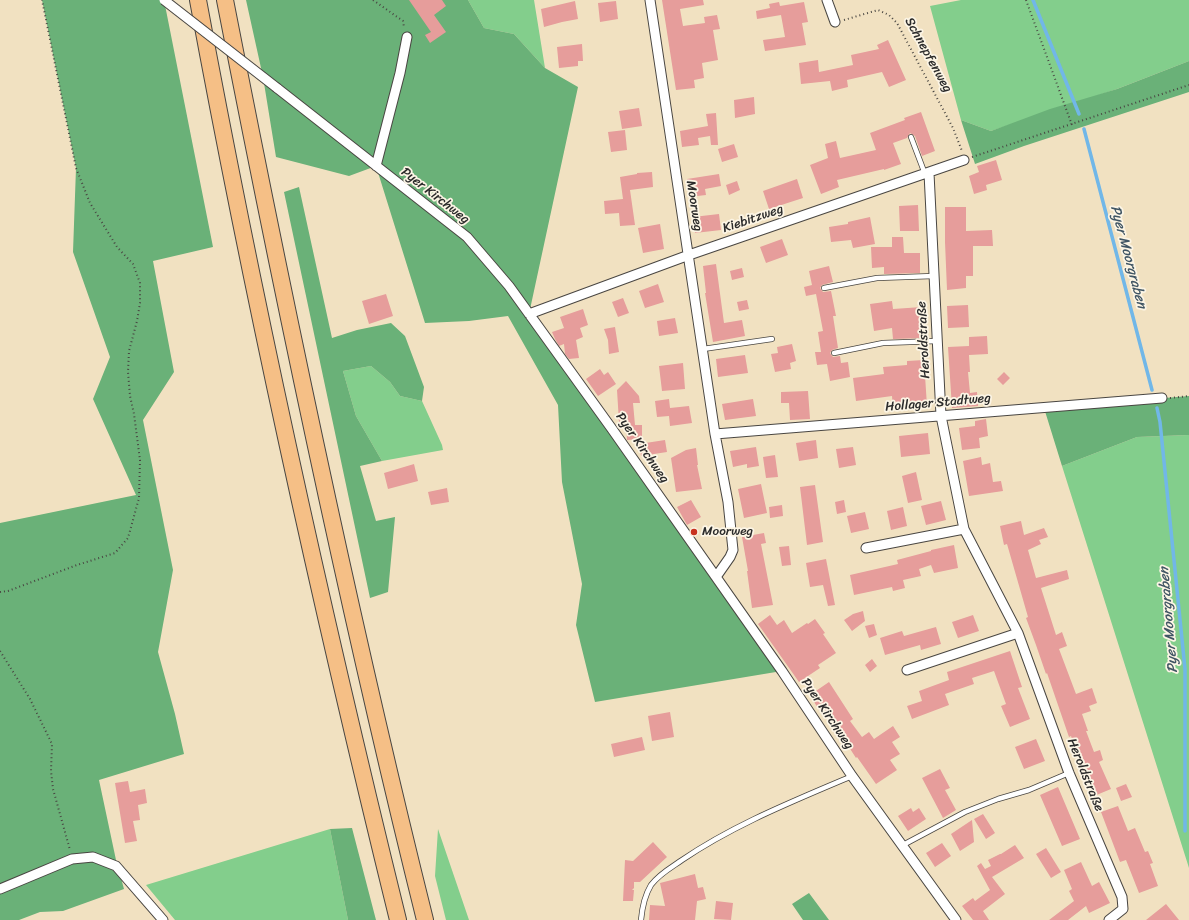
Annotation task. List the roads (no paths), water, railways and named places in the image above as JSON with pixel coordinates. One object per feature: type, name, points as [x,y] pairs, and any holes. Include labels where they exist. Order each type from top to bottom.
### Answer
[{"type":"highway","points":[[198,0],[288,444],[360,767],[398,920]]},
{"type":"highway","points":[[225,0],[315,446],[386,761],[425,920]]},
{"type":"street","name":"Pyer Kirchweg","points":[[164,0],[467,237],[509,286],[612,429],[782,671],[852,776],[956,920]]},
{"type":"street","name":"Moorweg","points":[[650,0],[716,434],[728,502],[733,550],[716,577]]},
{"type":"street","points":[[827,0],[835,22]]},
{"type":"street","points":[[376,166],[400,72],[407,37]]},
{"type":"street","name":"Kiebitzweg","points":[[529,314],[689,255],[964,160]]},
{"type":"street","name":"Heroldstraße","points":[[927,173],[941,416],[964,529],[1018,633],[1069,774],[1122,897],[1123,909],[1109,920]]},
{"type":"street","name":"Hollager Stadtweg","points":[[716,434],[1162,398]]},
{"type":"street","points":[[866,548],[964,529]]},
{"type":"street","points":[[907,670],[1018,633]]},
{"type":"street","points":[[0,889],[72,859],[93,856],[116,866],[163,920]]},
{"type":"lane","points":[[911,137],[927,173]]},
{"type":"lane","points":[[824,288],[877,278],[934,276]]},
{"type":"lane","points":[[703,349],[772,339]]},
{"type":"lane","points":[[834,353],[883,343],[937,341]]},
{"type":"lane","points":[[903,845],[966,812],[1069,774]]},
{"type":"lane","points":[[641,920],[645,901],[651,885],[675,864],[704,845],[744,824],[852,776]]},
{"type":"waterway","name":"Pyer Moorgraben","points":[[1033,0],[1079,114]]},
{"type":"waterway","name":"Pyer Moorgraben","points":[[1084,129],[1152,390]]},
{"type":"waterway","name":"Pyer Moorgraben","points":[[1157,408],[1160,422],[1185,669],[1185,831]]},
{"type":"place","name":"Moorweg","points":[[694,532]]}]
